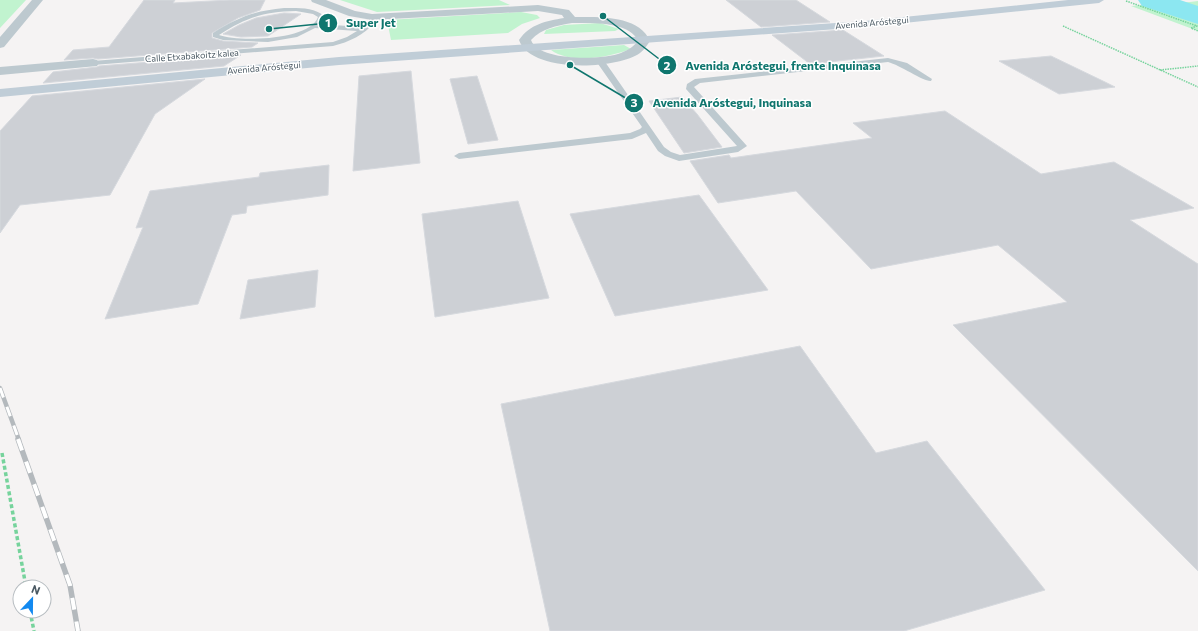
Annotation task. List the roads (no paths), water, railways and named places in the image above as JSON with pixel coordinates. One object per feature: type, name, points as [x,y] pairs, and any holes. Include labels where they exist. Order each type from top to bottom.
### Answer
[{"type":"main road","name":"Avenida Aróstegui","points":[[0,81],[212,62],[642,36],[854,18],[1020,0]]},
{"type":"main road","name":"Avenida Aróstegui","points":[[642,36],[865,24],[1099,0]]},
{"type":"main road","name":"Avenida Aróstegui","points":[[0,94],[128,80],[527,44]]},
{"type":"street","points":[[0,44],[38,0]]},
{"type":"street","name":"Avenida Aróstegui","points":[[316,0],[353,14],[372,17],[538,8],[565,12],[572,20]]},
{"type":"street","name":"Avenida Aróstegui","points":[[527,44],[534,30],[553,23],[572,20],[607,21],[626,25],[642,36]]},
{"type":"street","points":[[527,44],[538,54],[559,60],[581,62],[600,61],[628,55],[637,50],[642,45],[642,36]]},
{"type":"street","name":"Calle Etxabakoitz kalea","points":[[0,71],[94,63]]},
{"type":"lane","points":[[314,26],[320,20],[321,16],[318,12],[303,9],[282,10],[257,13],[245,17],[215,34],[216,37],[223,38],[266,40],[296,36],[314,26],[364,29]]},
{"type":"lane","name":"Calle Etxabakoitz kalea","points":[[94,63],[333,44],[348,39],[364,29],[372,22],[372,17]]},
{"type":"lane","points":[[600,61],[661,149],[668,154],[679,158],[738,149],[742,146],[690,89],[690,86],[698,81],[888,60],[895,61],[912,69],[928,79]]},
{"type":"lane","points":[[459,156],[632,136],[644,131],[646,127]]},
{"type":"waterway","points":[[1152,0],[1198,15]]},
{"type":"railway","points":[[0,388],[19,440]]},
{"type":"railway","points":[[18,439],[70,585],[78,631]]},
{"type":"place","name":"Avenida Aróstegui, frente Inquinasa","points":[[603,16]]},
{"type":"place","name":"Super Jet","points":[[269,29]]},
{"type":"place","name":"Avenida Aróstegui, Inquinasa","points":[[570,65]]}]
